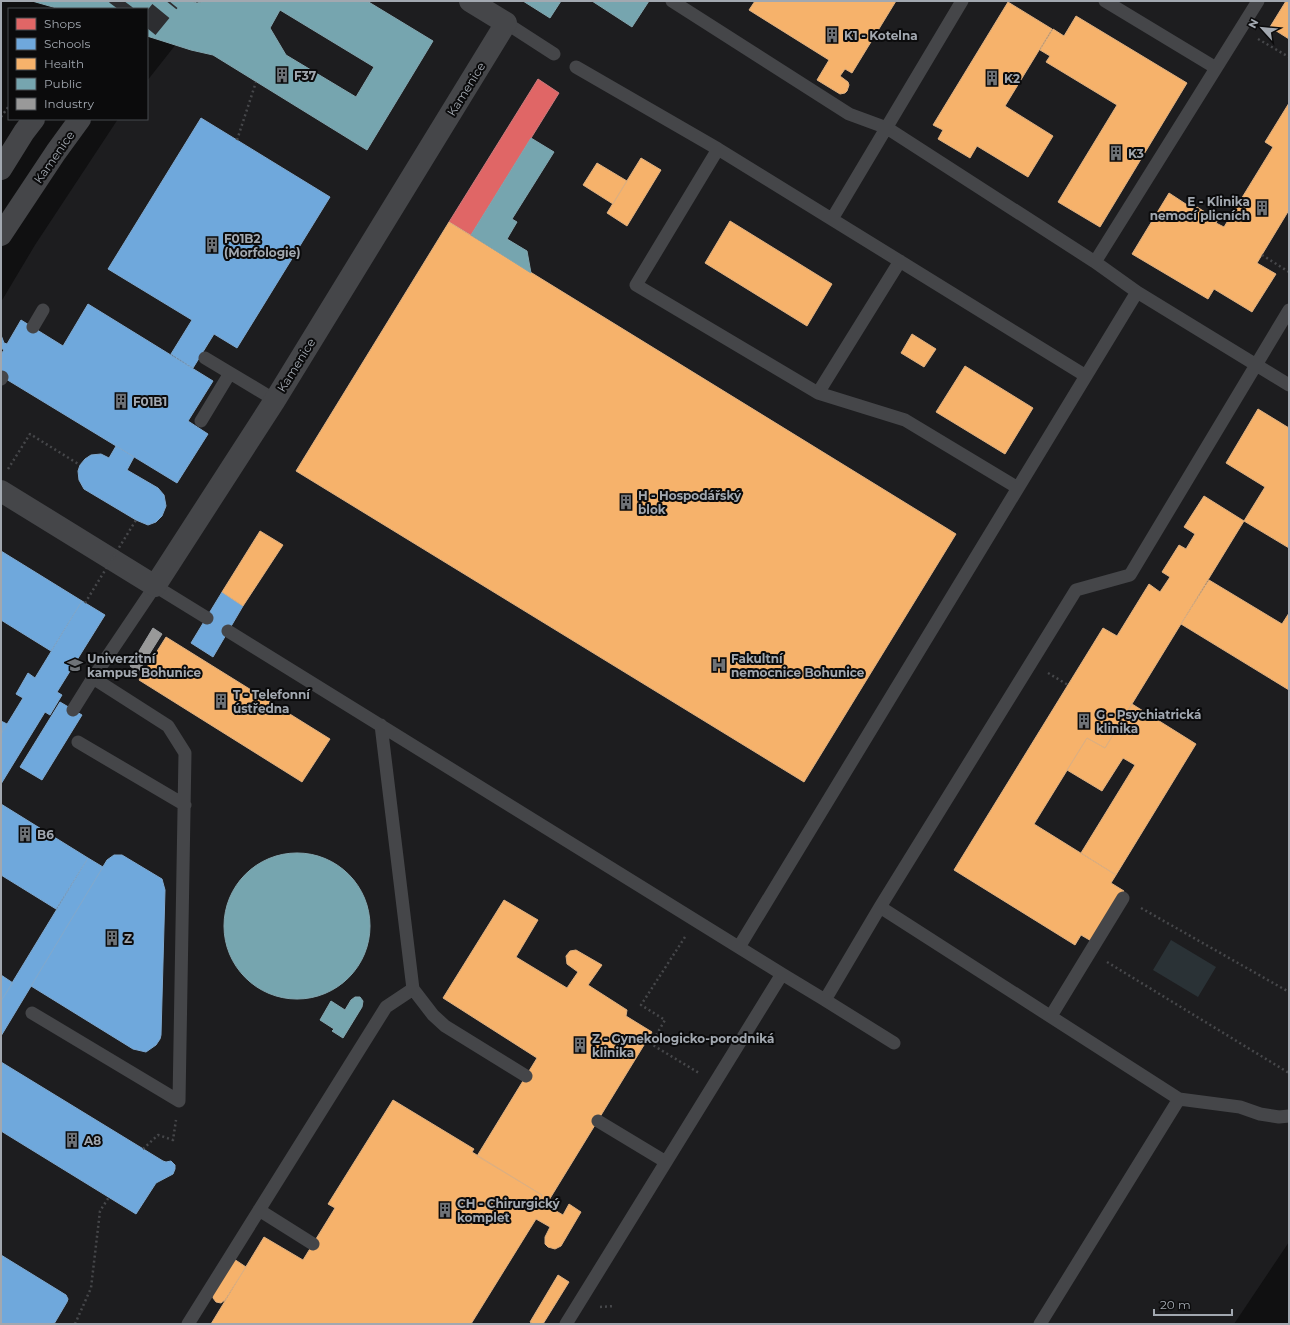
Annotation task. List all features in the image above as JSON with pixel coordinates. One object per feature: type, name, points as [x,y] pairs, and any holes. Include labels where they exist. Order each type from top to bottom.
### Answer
[{"type":"street","points":[[470,1],[506,23]]},
{"type":"street","name":"Kamenice","points":[[155,586],[275,400],[506,23]]},
{"type":"street","points":[[1,168],[33,120]]},
{"type":"street","name":"Kamenice","points":[[1,235],[56,152],[79,120]]},
{"type":"street","points":[[3,482],[155,586]]},
{"type":"lane","points":[[672,1],[849,114],[886,128],[1095,262],[1137,292],[1289,385]]},
{"type":"lane","points":[[832,219],[962,1]]},
{"type":"lane","points":[[1105,1],[1216,68]]},
{"type":"lane","points":[[1095,262],[1258,1]]},
{"type":"lane","points":[[506,23],[554,54]]},
{"type":"lane","points":[[576,67],[718,149],[1086,376]]},
{"type":"lane","points":[[718,149],[636,285],[818,393],[905,420],[1018,488]]},
{"type":"lane","points":[[818,393],[900,261]]},
{"type":"lane","points":[[739,947],[1137,292]]},
{"type":"lane","points":[[33,327],[43,310]]},
{"type":"lane","points":[[825,1000],[880,907],[1076,590],[1130,575],[1289,310]]},
{"type":"lane","points":[[205,358],[275,400]]},
{"type":"lane","points":[[201,421],[230,373]]},
{"type":"lane","points":[[73,710],[155,586],[207,618]]},
{"type":"lane","points":[[228,631],[894,1044]]},
{"type":"lane","points":[[32,1013],[179,1101],[185,753],[168,726],[93,678]]},
{"type":"lane","points":[[381,725],[413,989],[433,1015],[445,1026],[526,1076]]},
{"type":"lane","points":[[78,742],[185,805]]},
{"type":"lane","points":[[1050,1016],[1123,898]]},
{"type":"lane","points":[[880,907],[1179,1099],[1240,1106],[1260,1114],[1279,1117],[1289,1116]]},
{"type":"lane","points":[[566,1324],[782,974]]},
{"type":"lane","points":[[188,1324],[386,1007],[413,989]]},
{"type":"lane","points":[[1040,1324],[1179,1099]]},
{"type":"lane","points":[[598,1121],[666,1162]]},
{"type":"lane","points":[[259,1210],[313,1244]]},
{"type":"path","points":[[1241,28],[1289,57]]},
{"type":"path","points":[[237,140],[256,82]]},
{"type":"path","points":[[1,117],[8,107]]},
{"type":"path","points":[[1262,255],[1289,272]]},
{"type":"path","points":[[3,482],[30,434],[80,465]]},
{"type":"path","points":[[85,603],[136,520]]},
{"type":"path","points":[[1123,898],[1289,992]]},
{"type":"path","points":[[696,920],[641,1005],[665,1020],[651,1044],[714,1083]]},
{"type":"path","points":[[1090,952],[1289,1073]]},
{"type":"path","points":[[143,1148],[158,1135],[173,1140]]},
{"type":"path","points":[[75,1324],[91,1288],[100,1211],[109,1198]]},
{"type":"shaded area","name":"Fakultní nemocnice Bohunice","points":[[210,1],[1289,1],[1289,1242],[1234,1324],[1,1324],[1,302],[35,245],[117,120],[148,120],[148,80]]},
{"type":"shaded area","points":[[1171,940],[1216,967],[1198,997],[1153,970]]},
{"type":"building: Shops","points":[[538,79],[559,93],[471,235],[449,222]]},
{"type":"building: Schools","name":"F01B2 (Morfologie)","points":[[201,118],[330,197],[237,348],[214,334],[193,368],[171,354],[192,320],[108,269]]},
{"type":"building: Schools","name":"F01B1","points":[[88,304],[213,381],[188,421],[208,434],[177,483],[1,376],[1,354],[4,350],[1,348],[1,335],[4,343],[7,344],[21,320],[63,346]]},
{"type":"building: Schools","points":[[116,446],[134,457],[127,470],[158,488],[164,495],[166,506],[162,516],[156,522],[148,525],[136,520],[84,489],[79,480],[78,471],[80,465],[85,459],[91,455],[101,454],[109,458]]},
{"type":"building: Schools","points":[[1,551],[82,601],[51,651],[1,620]]},
{"type":"building: Schools","points":[[222,592],[243,606],[213,657],[191,643]]},
{"type":"building: Schools","points":[[82,601],[105,615],[57,692],[62,695],[50,715],[45,712],[1,784],[1,734],[23,698],[16,694],[28,673],[35,678]]},
{"type":"building: Schools","points":[[60,702],[82,715],[42,780],[20,767]]},
{"type":"building: Schools","points":[[1,721],[7,724],[1,734]]},
{"type":"building: Schools","name":"B6","points":[[1,804],[88,858],[56,909],[1,875]]},
{"type":"building: Schools","name":"Z","points":[[114,855],[122,855],[162,879],[165,890],[161,1035],[156,1045],[146,1052],[133,1049],[31,986],[107,860]]},
{"type":"building: Schools","points":[[88,858],[103,867],[1,1036],[1,1001]]},
{"type":"building: Schools","points":[[1,975],[13,983],[1,1001]]},
{"type":"building: Schools","name":"A8","points":[[1,1062],[163,1161],[171,1161],[175,1165],[173,1174],[156,1183],[136,1214],[1,1131]]},
{"type":"building: Schools","points":[[1,1255],[66,1295],[68,1299],[67,1302],[54,1324],[1,1324]]},
{"type":"building: Health","name":"K1 - Kotelna","points":[[755,1],[896,1],[852,73],[845,69],[840,76],[848,82],[849,85],[845,93],[840,94],[817,80],[829,60],[749,10]]},
{"type":"building: Health","points":[[1286,1],[1289,1],[1289,39],[1270,27]]},
{"type":"building: Health","name":"K2","points":[[1008,2],[1052,29],[1005,106],[1053,136],[1028,177],[977,146],[970,158],[938,139],[943,130],[933,125]]},
{"type":"building: Health","name":"K3","points":[[1076,16],[1187,83],[1100,227],[1058,202],[1117,105],[1046,62],[1050,56],[1040,50],[1053,29],[1064,36]]},
{"type":"building: Health","name":"E - Klinika nemocí plicních","points":[[1289,103],[1289,210],[1257,263],[1276,274],[1252,312],[1214,289],[1208,299],[1132,254],[1169,193],[1195,210],[1197,207],[1218,220],[1216,223],[1224,227],[1273,147],[1265,142]]},
{"type":"building: Health","points":[[641,158],[661,170],[627,226],[607,213]]},
{"type":"building: Health","points":[[597,163],[627,181],[613,204],[583,185]]},
{"type":"building: Health","points":[[730,221],[832,284],[807,326],[705,263]]},
{"type":"building: Health","name":"H - Hospodářský blok","points":[[449,222],[956,534],[804,782],[296,471]]},
{"type":"building: Health","points":[[912,334],[936,349],[924,367],[901,353]]},
{"type":"building: Health","points":[[965,366],[1033,408],[1005,454],[936,412]]},
{"type":"building: Health","points":[[1258,409],[1289,428],[1289,548],[1244,521],[1265,487],[1226,463]]},
{"type":"building: Health","name":"G - Psychiatrická klinika","points":[[1204,496],[1244,521],[1105,748],[1087,738],[1034,824],[1116,875],[1111,883],[1124,891],[1093,942],[1081,935],[1075,945],[954,870],[1103,628],[1117,636],[1149,584],[1160,592],[1170,577],[1162,572],[1179,545],[1186,549],[1195,534],[1184,527]]},
{"type":"building: Health","points":[[260,531],[283,545],[243,606],[222,592]]},
{"type":"building: Health","points":[[1209,580],[1282,624],[1289,613],[1289,690],[1181,624]]},
{"type":"building: Health","name":"T - Telefonní ústředna","points":[[166,637],[330,739],[302,782],[139,680]]},
{"type":"building: Health","points":[[1132,704],[1196,744],[1116,875],[1081,853],[1135,765],[1123,758],[1102,791],[1067,770],[1087,738],[1105,748]]},
{"type":"building: Health","name":"Z - Gynekologicko-porodniká klinika","points":[[504,900],[538,920],[516,957],[567,988],[578,972],[567,964],[566,956],[570,951],[576,950],[602,965],[588,985],[627,1010],[626,1016],[652,1032],[546,1205],[540,1201],[542,1195],[477,1156],[537,1058],[443,998]]},
{"type":"building: Health","name":"CH - Chirurgický komplet","points":[[393,1100],[474,1149],[472,1152],[542,1195],[540,1201],[546,1205],[563,1215],[569,1204],[581,1212],[561,1246],[555,1249],[548,1247],[545,1244],[545,1237],[550,1227],[536,1219],[471,1324],[211,1324],[264,1237],[303,1260],[335,1208],[328,1204]]},
{"type":"building: Health","points":[[234,1259],[246,1267],[225,1300],[221,1303],[216,1302],[213,1298],[213,1293]]},
{"type":"building: Health","points":[[558,1275],[569,1282],[543,1324],[533,1324],[530,1322]]},
{"type":"building: Public","name":"F37","points":[[32,1],[190,1],[197,3],[205,1],[367,1],[433,41],[367,150],[213,55],[191,50],[148,36],[148,8],[56,8]],"holes":[[[280,10],[374,67],[356,97],[286,55],[270,28]]]},
{"type":"building: Public","points":[[523,1],[561,1],[550,18]]},
{"type":"building: Public","points":[[592,1],[649,1],[632,27]]},
{"type":"building: Public","points":[[531,138],[554,152],[512,219],[517,222],[507,239],[527,251],[531,273],[471,235]]},
{"type":"building: Public","points":[[290,853],[304,853],[332,861],[344,869],[354,879],[365,898],[369,912],[369,940],[362,961],[354,973],[344,983],[325,994],[304,999],[290,999],[262,991],[250,983],[240,973],[229,954],[224,933],[224,919],[232,891],[240,879],[250,869],[269,858]]},
{"type":"building: Public","points":[[355,997],[360,997],[363,1001],[362,1007],[343,1038],[332,1031],[334,1029],[320,1020],[331,1001],[345,1010],[351,1000]]},
{"type":"building: Industry","points":[[153,628],[162,634],[138,672],[130,666]]},
{"type":"tunnel","points":[[119,8],[124,1]]},
{"type":"tunnel","points":[[148,27],[169,1]]},
{"type":"place","name":"K1 - Kotelna","points":[[832,35]]},
{"type":"place","name":"F37","points":[[282,75]]},
{"type":"place","name":"K2","points":[[992,78]]},
{"type":"place","name":"K3","points":[[1116,153]]},
{"type":"place","name":"E - Klinika nemocí plicních","points":[[1262,208]]},
{"type":"place","name":"F01B2 (Morfologie)","points":[[212,245]]},
{"type":"place","name":"F01B1","points":[[121,401]]},
{"type":"place","name":"H - Hospodářský blok","points":[[626,502]]},
{"type":"place","name":"Univerzitní kampus Bohunice","points":[[75,665]]},
{"type":"place","name":"Fakultní nemocnice Bohunice","points":[[719,665]]},
{"type":"place","name":"T - Telefonní ústředna","points":[[221,701]]},
{"type":"place","name":"G - Psychiatrická klinika","points":[[1084,721]]},
{"type":"place","name":"B6","points":[[25,834]]},
{"type":"place","name":"Z","points":[[112,938]]},
{"type":"place","name":"Z - Gynekologicko-porodniká klinika","points":[[580,1045]]},
{"type":"place","name":"A8","points":[[72,1140]]},
{"type":"place","name":"CH - Chirurgický komplet","points":[[445,1210]]}]
